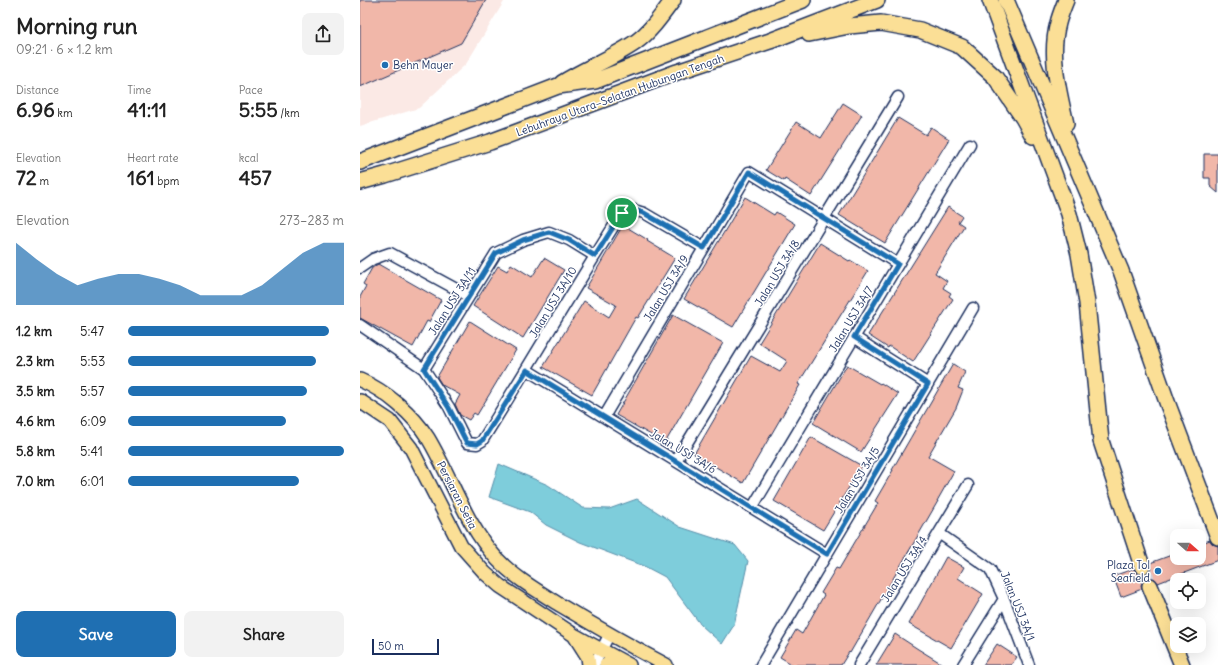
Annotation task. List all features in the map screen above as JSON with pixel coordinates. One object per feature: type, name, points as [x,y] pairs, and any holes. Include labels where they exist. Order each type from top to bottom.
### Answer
[{"type":"highway","points":[[558,86],[576,74],[613,57],[637,41],[660,18],[673,0]]},
{"type":"highway","name":"Lebuhraya Utara–Selatan Hubungan Tengah","points":[[360,162],[558,86],[595,81],[803,0]]},
{"type":"highway","name":"Lebuhraya Utara–Selatan Hubungan Tengah","points":[[360,182],[386,176],[490,142],[677,72],[770,41],[877,0]]},
{"type":"highway","points":[[990,0],[1069,214],[1079,254],[1087,303],[1101,441],[1142,566]]},
{"type":"highway","points":[[1006,0],[1120,271],[1218,537]]},
{"type":"highway","points":[[1066,0],[1057,24],[1054,58],[1061,102],[1077,168]]},
{"type":"highway","points":[[770,41],[849,26],[881,23],[920,30],[962,47],[995,77],[1023,118],[1056,176]]},
{"type":"highway","points":[[1150,586],[1182,665]]},
{"type":"main road","name":"Persiaran Setia","points":[[360,380],[373,385],[415,420],[428,438],[474,530],[496,558],[511,573],[609,635],[666,665]]},
{"type":"main road","name":"Persiaran Setia","points":[[360,402],[390,421],[410,448],[461,546],[485,573],[500,586],[574,635],[629,665]]},
{"type":"main road","points":[[574,635],[588,657],[589,665]]},
{"type":"main road","points":[[606,665],[624,665]]},
{"type":"street","name":"Jalan USJ 3A/8","points":[[676,461],[898,97]]},
{"type":"street","name":"Jalan USJ 3A/7","points":[[752,508],[970,144]]},
{"type":"street","name":"Jalan USJ 3A/9","points":[[604,417],[749,172],[824,218]]},
{"type":"street","name":"Jalan USJ 3A/10","points":[[424,369],[449,408],[467,443],[477,444],[482,441],[527,370],[622,213],[634,210],[644,213],[704,248]]},
{"type":"street","points":[[824,218],[898,264]]},
{"type":"street","name":"Jalan USJ 3A/11","points":[[424,369],[496,253],[523,240],[549,232],[569,240],[595,256]]},
{"type":"street","points":[[360,268],[373,259],[390,253],[469,296]]},
{"type":"street","name":"Jalan USJ 3A/5","points":[[761,665],[973,308]]},
{"type":"street","points":[[360,325],[424,369]]},
{"type":"street","points":[[854,337],[928,384]]},
{"type":"street","name":"Jalan USJ 3A/6","points":[[527,370],[827,554]]},
{"type":"street","name":"Jalan USJ 3A/4","points":[[859,665],[940,534],[968,485]]},
{"type":"street","name":"Jalan USJ 3A/1","points":[[940,534],[990,569],[1004,599],[1029,665]]},
{"type":"street","points":[[963,665],[1004,599]]},
{"type":"street","points":[[594,665],[609,635]]},
{"type":"shaded area","points":[[360,0],[505,0],[466,64],[419,108],[360,126]]},
{"type":"water","points":[[499,464],[548,485],[583,508],[609,509],[637,499],[680,527],[735,545],[748,561],[734,625],[722,644],[701,625],[665,577],[646,567],[580,542],[546,525],[530,512],[489,497]]},
{"type":"building","name":"Behn Mayer","points":[[360,0],[486,0],[461,43],[360,87]]},
{"type":"building","points":[[843,103],[862,115],[811,196],[785,179],[784,181],[766,170],[796,122],[821,138]]},
{"type":"building","points":[[898,118],[926,135],[931,127],[949,139],[885,243],[839,215]]},
{"type":"building","points":[[1204,154],[1218,154],[1218,193],[1210,186],[1210,178],[1204,178]]},
{"type":"building","points":[[745,197],[774,215],[776,212],[795,224],[733,327],[684,299]]},
{"type":"building","points":[[948,207],[962,216],[958,222],[964,226],[935,273],[947,281],[943,288],[951,293],[949,296],[953,299],[913,362],[889,346],[888,348],[868,335]]},
{"type":"building","points":[[623,225],[675,258],[638,318],[636,317],[592,395],[543,367],[584,301],[609,317],[616,305],[586,288]]},
{"type":"building","points":[[820,243],[868,271],[798,384],[800,385],[743,483],[694,454],[751,356],[780,372],[787,361],[759,343]]},
{"type":"building","points":[[544,258],[564,270],[523,338],[473,306],[498,266],[507,271],[511,264],[532,277]]},
{"type":"building","points":[[378,264],[441,300],[429,322],[427,321],[413,347],[360,318],[360,297],[366,286],[363,284],[372,268]]},
{"type":"building","points":[[673,315],[723,343],[665,443],[616,415]]},
{"type":"building","points":[[470,321],[516,350],[477,415],[474,413],[469,420],[460,415],[455,404],[460,395],[442,385],[437,377]]},
{"type":"building","points":[[953,364],[965,372],[958,388],[963,390],[956,408],[928,456],[954,471],[850,653],[849,652],[841,665],[793,665],[780,657],[796,630],[802,634],[824,595],[821,593],[836,568],[839,569],[878,503],[875,501]]},
{"type":"building","points":[[847,365],[898,394],[861,452],[813,423]]},
{"type":"building","points":[[811,437],[862,466],[823,530],[774,501]]},
{"type":"building","name":"Plaza Tol Seafield","points":[[1210,540],[1213,544],[1218,546],[1218,560],[1206,565],[1206,541]]},
{"type":"building","name":"Plaza Tol Seafield","points":[[1170,556],[1170,565],[1205,565],[1184,573],[1170,573],[1170,578],[1158,583],[1151,577],[1147,578],[1141,585],[1142,589],[1121,597],[1113,576],[1133,569],[1140,575],[1145,574],[1149,572],[1151,568],[1150,563]]},
{"type":"building","points":[[946,557],[964,567],[958,578],[983,594],[951,648],[909,624]]},
{"type":"building","points":[[895,634],[918,649],[944,665],[876,665]]},
{"type":"building","points":[[997,644],[1017,657],[1011,665],[983,665]]},
{"type":"tunnel","points":[[1142,566],[1150,586]]},
{"type":"place","name":"Behn Mayer","points":[[385,65]]},
{"type":"place","name":"Plaza Tol Seafield","points":[[1158,571]]},
{"type":"route","points":[[749,172],[898,264],[854,337],[928,384],[827,554],[527,370],[482,441],[477,444],[467,443],[449,408],[424,369],[496,253],[523,240],[549,232],[569,240],[595,256],[622,213],[634,210],[644,213],[704,248],[749,172]]}]
